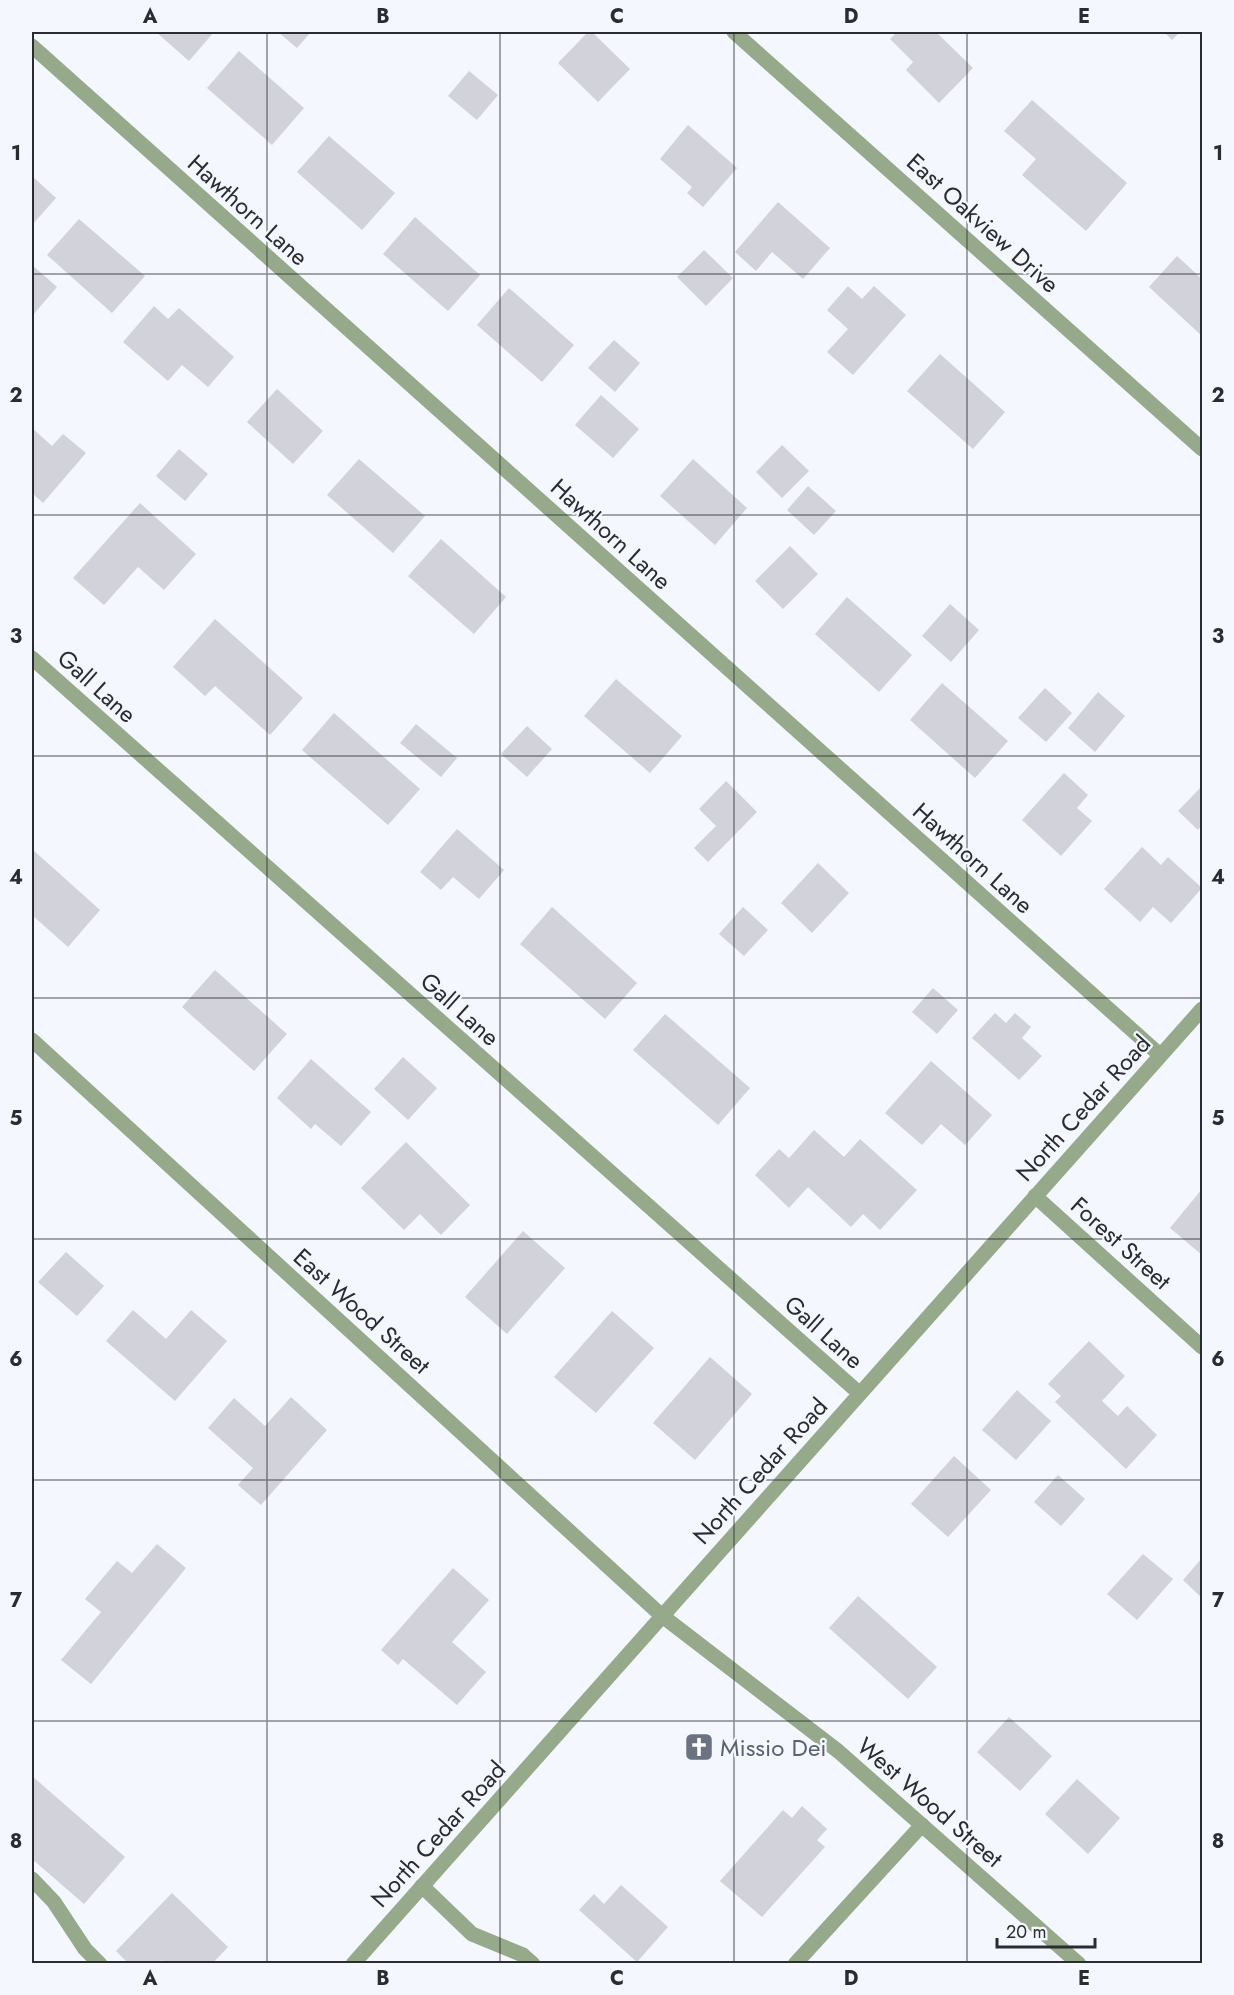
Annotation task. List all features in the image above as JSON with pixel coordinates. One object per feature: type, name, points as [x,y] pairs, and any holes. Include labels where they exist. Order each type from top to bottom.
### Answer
[{"type":"street","name":"East Oakview Drive","points":[[734,32],[1203,449]]},
{"type":"street","name":"Hawthorn Lane","points":[[32,46],[1160,1055]]},
{"type":"street","name":"Gall Lane","points":[[32,658],[859,1394]]},
{"type":"street","name":"North Cedar Road","points":[[353,1964],[1203,1009]]},
{"type":"street","name":"East Wood Street","points":[[32,1040],[662,1615]]},
{"type":"street","name":"Forest Street","points":[[1035,1196],[1203,1347]]},
{"type":"street","name":"West Wood Street","points":[[662,1615],[838,1751],[1079,1964]]},
{"type":"street","points":[[795,1964],[922,1825]]},
{"type":"street","points":[[32,1879],[54,1902],[86,1949],[100,1964]]},
{"type":"street","points":[[422,1886],[472,1934],[523,1955],[533,1964]]},
{"type":"building","points":[[156,32],[214,32],[189,61]]},
{"type":"building","points":[[278,32],[311,32],[297,48]]},
{"type":"building","points":[[588,32],[592,32],[630,69],[598,102],[558,63]]},
{"type":"building","points":[[897,32],[936,32],[973,68],[939,103],[906,70],[913,62],[890,39]]},
{"type":"building","points":[[1164,32],[1180,32],[1172,40]]},
{"type":"building","points":[[239,51],[304,108],[272,145],[207,88]]},
{"type":"building","points":[[469,71],[498,95],[477,120],[448,96]]},
{"type":"building","points":[[1032,100],[1127,183],[1086,231],[1022,175],[1036,159],[1004,131]]},
{"type":"building","points":[[688,125],[737,168],[703,207],[687,193],[692,187],[660,159]]},
{"type":"building","points":[[329,136],[395,193],[362,230],[297,172]]},
{"type":"building","points":[[32,176],[56,198],[32,225]]},
{"type":"building","points":[[778,202],[830,248],[803,279],[772,252],[756,271],[735,252]]},
{"type":"building","points":[[415,217],[480,275],[448,311],[383,254]]},
{"type":"building","points":[[79,219],[145,276],[112,313],[47,255]]},
{"type":"building","points":[[704,250],[733,278],[706,306],[677,277]]},
{"type":"building","points":[[1177,256],[1202,279],[1202,336],[1149,287]]},
{"type":"building","points":[[32,265],[57,287],[32,316]]},
{"type":"building","points":[[848,286],[862,299],[874,286],[906,315],[853,375],[827,352],[848,329],[827,310]]},
{"type":"building","points":[[509,288],[574,345],[542,382],[477,325]]},
{"type":"building","points":[[154,306],[168,319],[179,308],[234,357],[208,387],[182,365],[168,381],[123,342]]},
{"type":"building","points":[[614,340],[640,363],[615,392],[588,368]]},
{"type":"building","points":[[940,354],[1005,412],[973,449],[907,391]]},
{"type":"building","points":[[277,389],[323,431],[293,464],[247,422]]},
{"type":"building","points":[[601,395],[639,429],[613,458],[575,425]]},
{"type":"building","points":[[32,428],[52,446],[63,434],[86,453],[43,503],[32,493]]},
{"type":"building","points":[[782,445],[809,471],[782,498],[756,472]]},
{"type":"building","points":[[179,449],[208,474],[185,501],[156,476]]},
{"type":"building","points":[[359,459],[425,516],[393,553],[327,495]]},
{"type":"building","points":[[693,459],[747,508],[715,545],[660,496]]},
{"type":"building","points":[[808,486],[836,511],[814,535],[787,510]]},
{"type":"building","points":[[140,503],[196,554],[164,590],[138,567],[104,605],[73,578]]},
{"type":"building","points":[[441,539],[506,597],[474,634],[408,576]]},
{"type":"building","points":[[790,546],[818,574],[783,609],[755,581]]},
{"type":"building","points":[[847,597],[912,655],[879,692],[815,634]]},
{"type":"building","points":[[950,604],[979,630],[951,662],[922,636]]},
{"type":"building","points":[[215,619],[303,698],[270,735],[215,686],[205,696],[173,667]]},
{"type":"building","points":[[616,679],[682,736],[650,773],[584,716]]},
{"type":"building","points":[[942,683],[1008,741],[975,778],[910,720]]},
{"type":"building","points":[[1045,688],[1072,713],[1046,742],[1018,718]]},
{"type":"building","points":[[1098,692],[1125,716],[1095,752],[1068,728]]},
{"type":"building","points":[[334,713],[420,789],[388,825],[302,750]]},
{"type":"building","points":[[416,724],[457,758],[441,777],[400,743]]},
{"type":"building","points":[[527,726],[552,749],[527,777],[501,754]]},
{"type":"building","points":[[1064,773],[1088,795],[1077,808],[1092,821],[1061,856],[1022,820]]},
{"type":"building","points":[[726,781],[757,812],[708,862],[694,848],[716,826],[699,809]]},
{"type":"building","points":[[1202,786],[1202,825],[1198,830],[1178,811]]},
{"type":"building","points":[[457,829],[504,870],[479,899],[453,877],[441,890],[420,872]]},
{"type":"building","points":[[1142,847],[1161,865],[1168,857],[1202,888],[1171,923],[1153,907],[1140,922],[1104,889]]},
{"type":"building","points":[[32,849],[100,910],[68,947],[32,915]]},
{"type":"building","points":[[818,863],[849,893],[812,933],[781,903]]},
{"type":"building","points":[[552,907],[637,983],[605,1019],[520,944]]},
{"type":"building","points":[[743,907],[768,930],[744,956],[719,934]]},
{"type":"building","points":[[215,970],[287,1034],[254,1071],[182,1007]]},
{"type":"building","points":[[933,988],[958,1010],[937,1034],[912,1012]]},
{"type":"building","points":[[995,1013],[1006,1023],[1015,1013],[1031,1027],[1022,1038],[1042,1056],[1019,1080],[972,1038]]},
{"type":"building","points":[[665,1014],[750,1088],[718,1125],[633,1050]]},
{"type":"building","points":[[403,1057],[437,1088],[408,1120],[374,1089]]},
{"type":"building","points":[[311,1059],[371,1112],[341,1146],[315,1124],[311,1129],[277,1098]]},
{"type":"building","points":[[931,1061],[992,1115],[965,1145],[941,1124],[922,1145],[885,1113]]},
{"type":"building","points":[[814,1130],[844,1157],[860,1139],[917,1190],[880,1230],[863,1214],[851,1227],[808,1187],[789,1208],[755,1175],[779,1149],[789,1158]]},
{"type":"building","points":[[406,1142],[470,1205],[441,1235],[420,1214],[404,1230],[361,1188]]},
{"type":"building","points":[[1202,1189],[1202,1255],[1170,1228]]},
{"type":"building","points":[[523,1231],[565,1268],[507,1334],[465,1297]]},
{"type":"building","points":[[66,1252],[104,1286],[77,1316],[38,1282]]},
{"type":"building","points":[[133,1310],[166,1339],[191,1310],[227,1341],[175,1401],[106,1341]]},
{"type":"building","points":[[612,1311],[654,1348],[596,1413],[554,1377]]},
{"type":"building","points":[[1089,1341],[1125,1376],[1102,1401],[1118,1416],[1127,1406],[1157,1435],[1126,1469],[1055,1402],[1061,1396],[1048,1384]]},
{"type":"building","points":[[710,1357],[752,1394],[695,1460],[653,1423]]},
{"type":"building","points":[[1017,1390],[1051,1421],[1016,1460],[982,1430]]},
{"type":"building","points":[[291,1397],[327,1430],[261,1505],[238,1485],[253,1468],[208,1428],[234,1398],[265,1426]]},
{"type":"building","points":[[954,1456],[991,1490],[948,1537],[911,1504]]},
{"type":"building","points":[[1058,1475],[1085,1499],[1061,1526],[1034,1502]]},
{"type":"building","points":[[157,1544],[186,1568],[91,1684],[61,1660],[101,1612],[85,1599],[117,1561],[132,1573]]},
{"type":"building","points":[[1143,1554],[1173,1579],[1137,1620],[1107,1594]]},
{"type":"building","points":[[1202,1558],[1202,1598],[1183,1580]]},
{"type":"building","points":[[453,1568],[489,1600],[452,1642],[486,1672],[457,1705],[403,1659],[398,1665],[381,1650]]},
{"type":"building","points":[[858,1596],[937,1667],[908,1699],[829,1628]]},
{"type":"building","points":[[1009,1717],[1052,1756],[1020,1791],[977,1752]]},
{"type":"building","points":[[32,1776],[125,1857],[84,1904],[32,1859]]},
{"type":"building","points":[[1077,1779],[1120,1818],[1088,1854],[1045,1814]]},
{"type":"building","points":[[802,1806],[827,1829],[817,1840],[825,1847],[762,1917],[720,1881],[783,1810],[792,1818]]},
{"type":"building","points":[[621,1885],[668,1927],[637,1962],[579,1910],[594,1894],[604,1904]]},
{"type":"building","points":[[172,1893],[228,1947],[212,1964],[165,1964],[162,1960],[159,1964],[129,1964],[116,1951]]},
{"type":"place","name":"Missio Dei","points":[[699,1747]]}]
